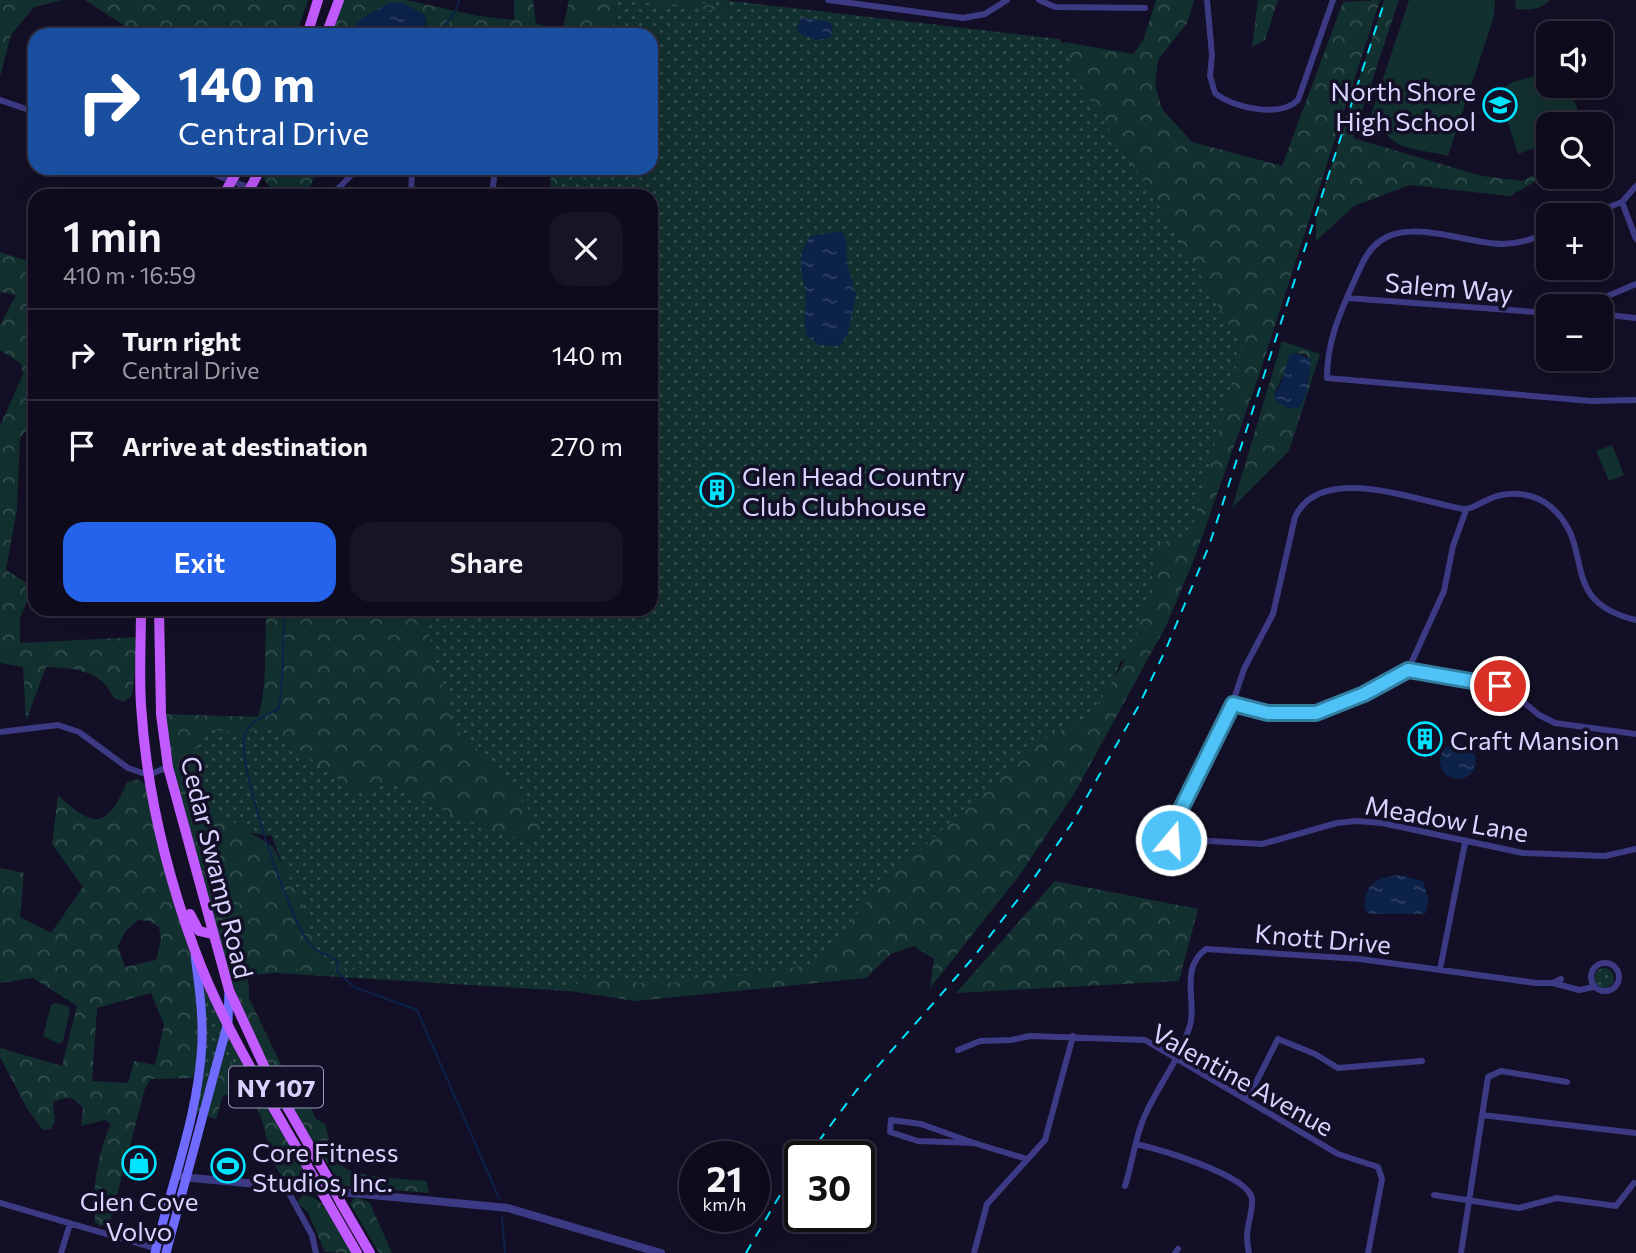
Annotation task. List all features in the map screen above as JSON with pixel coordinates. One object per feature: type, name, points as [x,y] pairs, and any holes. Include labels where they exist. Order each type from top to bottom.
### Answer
[{"type":"main road","points":[[309,28],[318,0]]},
{"type":"main road","points":[[329,28],[339,0]]},
{"type":"main road","points":[[226,189],[234,175]]},
{"type":"main road","name":"Cedar Swamp Road","points":[[141,616],[141,704],[148,775],[167,855],[194,948],[202,1041],[167,1252]]},
{"type":"main road","name":"Cedar Swamp Road","points":[[156,1251],[228,1022],[229,990],[168,767],[161,714],[159,616]]},
{"type":"main road","points":[[167,855],[181,883],[194,926],[203,934],[212,934]]},
{"type":"main road","name":"NY 107","points":[[194,948],[228,1022],[357,1253]]},
{"type":"main road","name":"NY 107","points":[[229,990],[265,1068],[370,1253]]},
{"type":"street","points":[[828,0],[963,18],[985,14],[1007,0]]},
{"type":"street","points":[[1040,0],[1055,7],[1145,8]]},
{"type":"street","points":[[1207,0],[1212,55],[1209,76],[1215,93],[1229,101],[1283,109],[1298,100],[1333,0]]},
{"type":"street","points":[[0,100],[28,110]]},
{"type":"street","points":[[217,175],[245,189]]},
{"type":"street","points":[[338,189],[351,175]]},
{"type":"street","points":[[1613,206],[1622,202],[1636,186]]},
{"type":"street","points":[[1622,202],[1636,239]]},
{"type":"street","points":[[1536,237],[1519,243],[1503,244],[1429,232],[1388,237],[1366,257],[1347,298],[1325,361],[1327,378],[1591,401],[1636,400]]},
{"type":"street","points":[[1612,294],[1636,284]]},
{"type":"street","name":"Salem Way","points":[[1347,298],[1536,312]]},
{"type":"street","points":[[1613,315],[1636,318]]},
{"type":"street","points":[[1466,510],[1453,546],[1444,591],[1408,670],[1364,694],[1316,713],[1268,713],[1233,704],[1244,669],[1273,614],[1290,531],[1300,507],[1308,498],[1323,490],[1353,489],[1398,494],[1466,510],[1505,494],[1527,495],[1543,501],[1567,527],[1589,594],[1608,610],[1636,620]]},
{"type":"street","points":[[1408,670],[1507,688],[1539,715],[1555,723],[1636,734]]},
{"type":"street","name":"Meadow Lane","points":[[1233,704],[1177,817],[1173,831],[1191,840],[1254,844],[1284,839],[1337,823],[1356,821],[1382,823],[1523,853],[1605,856],[1636,849]]},
{"type":"street","points":[[0,732],[58,725],[68,727],[118,763],[148,775],[168,767]]},
{"type":"street","points":[[1440,969],[1465,842]]},
{"type":"street","name":"Knott Drive","points":[[1176,1057],[1191,1020],[1188,997],[1195,962],[1206,949],[1360,959],[1552,983],[1579,990],[1594,987],[1606,992],[1614,988],[1618,981],[1615,968],[1607,963],[1597,965],[1590,978],[1594,987]]},
{"type":"street","points":[[1552,983],[1561,979]]},
{"type":"street","points":[[974,1253],[987,1204],[1045,1140],[1073,1036]]},
{"type":"street","name":"Valentine Avenue","points":[[958,1050],[980,1041],[1073,1036],[1145,1040],[1338,1154],[1378,1167],[1382,1179],[1368,1253]]},
{"type":"street","points":[[1247,1100],[1278,1040],[1315,1054],[1338,1068],[1422,1061]]},
{"type":"street","points":[[1125,1186],[1145,1115],[1176,1057]]},
{"type":"street","points":[[1461,1253],[1488,1077],[1496,1071],[1567,1082]]},
{"type":"street","points":[[1482,1115],[1636,1133]]},
{"type":"street","points":[[974,1143],[918,1141],[890,1132],[888,1125],[891,1120],[921,1124],[1027,1159]]},
{"type":"street","points":[[1136,1144],[1200,1162],[1247,1191],[1252,1201],[1246,1230],[1249,1253]]},
{"type":"street","points":[[182,1174],[508,1208],[661,1253]]},
{"type":"street","points":[[1434,1195],[1520,1208],[1557,1198],[1616,1206],[1634,1183]]},
{"type":"street","points":[[285,1186],[312,1235],[316,1253]]},
{"type":"street","points":[[0,1203],[156,1251],[167,1252]]},
{"type":"street","points":[[61,1253],[70,1224]]},
{"type":"green space","points":[[0,0],[63,0],[34,7],[11,35],[0,77]]},
{"type":"green space","points":[[85,0],[308,0],[298,28],[127,28]]},
{"type":"green space","points":[[339,0],[406,0],[479,16],[514,20],[514,0],[533,0],[536,23],[550,28],[424,28],[427,23],[417,16],[396,9],[376,13],[354,28],[329,28]]},
{"type":"green space","points":[[569,0],[618,0],[612,28],[563,28]]},
{"type":"green space","points":[[608,0],[724,0],[1059,39],[1082,64],[1258,349],[1149,652],[1121,661],[1095,721],[819,969],[673,985],[569,991],[275,973],[318,962],[272,836],[188,823],[169,715],[271,717],[354,791],[395,783],[435,808],[526,841],[538,838],[440,730],[417,616],[658,616],[658,189],[558,189],[559,175],[658,175],[658,28],[610,28]]},
{"type":"green space","points":[[623,0],[688,0],[752,15]]},
{"type":"green space","points":[[1156,0],[1194,0],[1187,23],[1158,60],[1155,85],[1162,109],[1192,142],[1282,166],[1343,2],[1380,0],[1259,375],[1195,557],[1167,624],[1074,794],[1019,876],[930,988],[934,959],[914,946],[891,954],[866,978],[636,1001],[569,991],[586,976],[615,981],[673,983],[817,964],[872,895],[1014,762],[1048,737],[1091,715],[1132,649],[1151,586],[1156,544],[1183,537],[1192,528],[1242,346],[1172,226],[1073,74],[1064,42],[1133,54],[1143,41]]},
{"type":"green space","points":[[1258,0],[1278,0],[1265,40],[1252,47]]},
{"type":"green space","points":[[1384,0],[1399,0],[1353,138],[1482,176],[1522,181],[1536,174],[1536,181],[1509,196],[1410,185],[1354,206],[1316,241],[1316,213]]},
{"type":"green space","points":[[1409,0],[1495,0],[1494,16],[1448,156],[1399,144],[1391,139],[1379,122],[1370,118]]},
{"type":"green space","points":[[1515,0],[1550,0],[1539,8],[1516,9]]},
{"type":"green space","points":[[1536,76],[1536,98],[1572,98],[1578,112],[1536,112],[1536,148],[1518,154],[1498,91],[1513,82]]},
{"type":"green space","points":[[316,175],[308,189],[276,189],[267,183],[263,176]]},
{"type":"green space","points":[[551,175],[559,175],[558,189],[550,189]]},
{"type":"green space","points":[[0,252],[28,261],[28,428],[20,438],[17,509],[6,570],[28,584],[28,599],[20,618],[20,643],[139,637],[132,695],[124,702],[113,697],[102,681],[86,672],[46,667],[26,721],[23,667],[0,663],[0,426],[23,374],[21,364],[0,350],[0,325],[16,295],[0,292]]},
{"type":"green space","points":[[1282,341],[1320,354],[1289,451],[1232,508]],"holes":[[[1294,353],[1307,355],[1310,369],[1307,377],[1274,394]]]},
{"type":"green space","points":[[1612,445],[1624,475],[1609,481],[1596,451]]},
{"type":"green space","points":[[266,616],[423,616],[453,726],[482,754],[541,824],[543,830],[538,838],[526,841],[435,808],[395,783],[354,791],[266,726],[240,734],[210,729],[193,754],[195,782],[224,816],[273,847],[300,897],[319,957],[334,966],[373,973],[298,970],[248,976],[249,998],[286,1075],[300,1100],[310,1106],[315,1118],[326,1125],[332,1147],[344,1167],[371,1176],[427,1181],[429,1193],[344,1186],[307,1133],[258,1043],[232,981],[210,915],[175,785],[161,714],[258,717],[265,677]]},
{"type":"green space","points":[[139,779],[147,787],[193,948],[201,1008],[198,1078],[151,1079],[145,1088],[111,1218],[108,1224],[100,1226],[95,1222],[95,1185],[102,1147],[111,1124],[105,1120],[81,1126],[83,1108],[75,1100],[66,1098],[53,1102],[55,1122],[51,1129],[43,1130],[28,1110],[0,1057],[0,1048],[62,1066],[77,1006],[33,978],[0,983],[0,868],[24,873],[20,917],[51,933],[83,887],[52,844],[58,795],[81,814],[98,819],[113,809],[127,782]],"holes":[[[138,920],[150,921],[159,927],[161,939],[156,960],[125,967],[118,946],[125,932]],[[151,993],[164,1025],[155,1065],[134,1061],[128,1083],[92,1081],[97,1008]]]},
{"type":"green space","points":[[1055,881],[1198,909],[1179,981],[956,993]]},
{"type":"green space","points":[[193,948],[257,1077],[237,1064],[194,1118]]},
{"type":"green space","points":[[1604,968],[1611,971],[1614,978],[1611,985],[1604,988],[1597,985],[1594,978],[1597,971]]},
{"type":"green space","points":[[55,1003],[68,1006],[70,1010],[63,1041],[59,1044],[43,1036],[51,1005]]},
{"type":"green space","points":[[223,1061],[237,1064],[257,1077],[310,1178],[308,1182],[286,1180],[278,1171],[261,1116],[249,1096],[223,1095],[216,1119],[209,1117],[207,1114],[218,1065]]},
{"type":"green space","points":[[303,1194],[320,1202],[327,1209],[353,1253],[325,1252],[308,1212],[297,1203]]},
{"type":"green space","points":[[355,1196],[370,1203],[392,1253],[379,1253],[350,1204]]},
{"type":"water","points":[[389,3],[403,3],[426,16],[425,28],[353,28],[361,19]]},
{"type":"water","points":[[801,17],[829,22],[833,27],[831,38],[816,40],[800,34],[797,28]]},
{"type":"water","points":[[841,231],[846,238],[847,263],[856,294],[848,333],[840,346],[819,345],[807,336],[806,331],[802,254],[811,236]]},
{"type":"water","points":[[1294,353],[1311,359],[1309,378],[1301,404],[1298,408],[1287,408],[1276,401],[1274,394],[1281,384],[1289,356]]},
{"type":"water","points":[[1458,743],[1471,748],[1476,761],[1471,774],[1458,779],[1445,774],[1440,761],[1445,748]]},
{"type":"water","points":[[1400,875],[1423,881],[1429,901],[1425,914],[1370,914],[1364,909],[1367,893],[1374,883]]},
{"type":"waterway","points":[[444,28],[456,10],[459,0]]},
{"type":"waterway","points":[[284,616],[279,709],[252,724],[244,739],[249,780],[278,874],[308,941],[320,952],[338,961],[337,972],[354,987],[417,1010],[499,1198]]},
{"type":"waterway","points":[[502,1216],[505,1253]]},
{"type":"railway","points":[[819,1141],[856,1091],[973,958],[1032,881],[1072,823],[1138,707],[1166,649],[1209,546],[1385,0]]},
{"type":"railway","points":[[746,1253],[784,1188]]},
{"type":"place","name":"North Shore High School","points":[[1500,105]]},
{"type":"place","name":"Glen Head Country Club Clubhouse","points":[[717,490]]},
{"type":"place","name":"Craft Mansion","points":[[1425,739]]},
{"type":"place","name":"Glen Cove Volvo","points":[[139,1163]]},
{"type":"place","name":"Core Fitness Studios, Inc.","points":[[228,1166]]},
{"type":"route","points":[[1171,840],[1177,817],[1233,704],[1282,715],[1316,713],[1364,694],[1408,670],[1500,686]]}]
